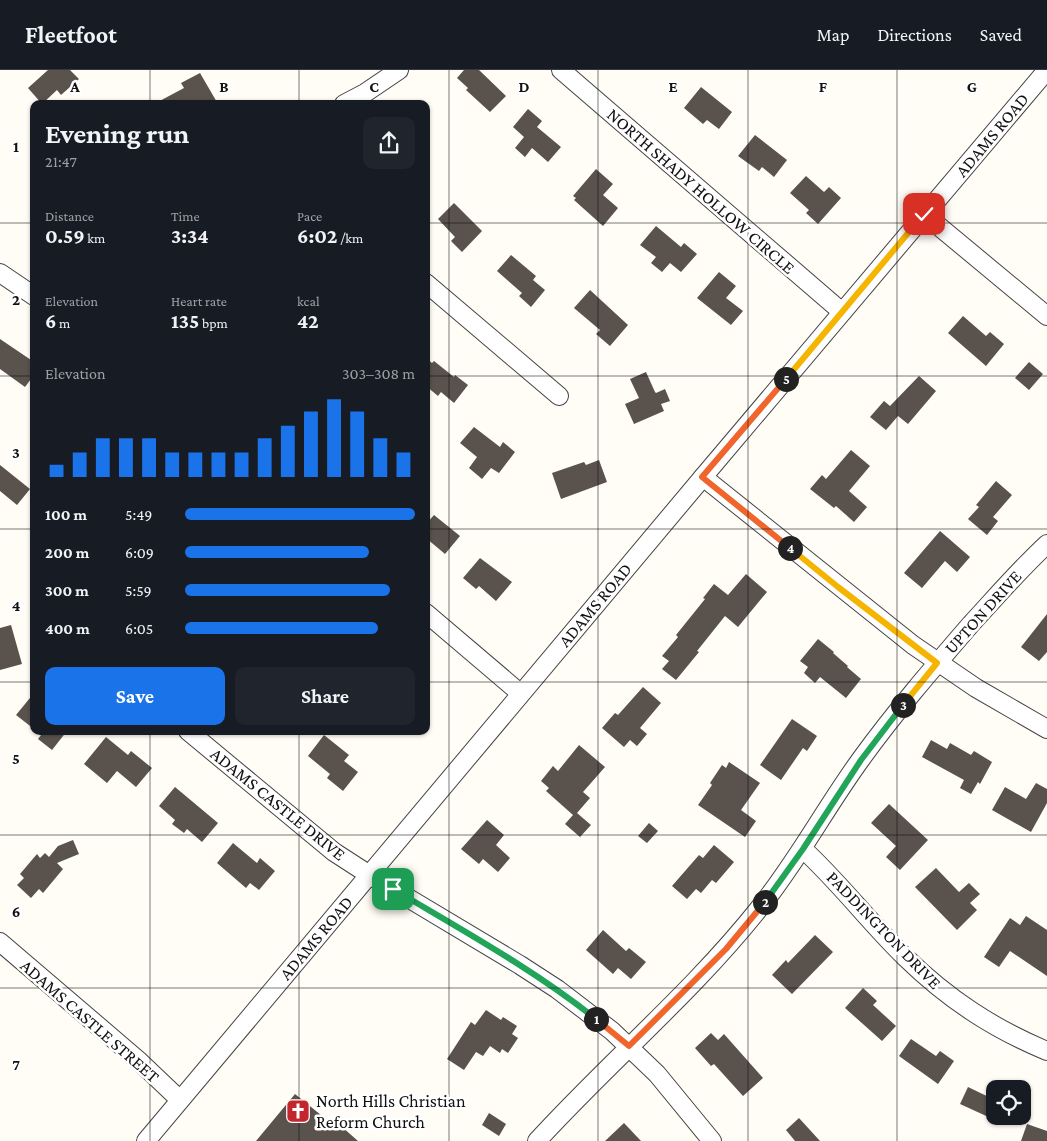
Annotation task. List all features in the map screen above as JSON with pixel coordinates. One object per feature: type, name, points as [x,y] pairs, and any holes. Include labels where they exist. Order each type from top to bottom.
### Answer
[{"type":"street","points":[[352,100],[365,94],[399,70]]},
{"type":"street","name":"NORTH SHADY HOLLOW CIRCLE","points":[[561,70],[842,312]]},
{"type":"street","name":"ADAMS ROAD","points":[[146,1141],[520,693],[1047,70]]},
{"type":"street","points":[[924,214],[1047,316]]},
{"type":"street","points":[[0,273],[30,293]]},
{"type":"street","points":[[430,286],[559,396]]},
{"type":"street","points":[[702,477],[838,587],[937,663],[1047,730]]},
{"type":"street","name":"UPTON DRIVE","points":[[537,1141],[726,949],[762,905],[803,849],[861,760],[937,663],[1008,582],[1047,544]]},
{"type":"street","points":[[430,616],[520,693]]},
{"type":"street","name":"ADAMS CASTLE DRIVE","points":[[193,735],[334,852],[549,984],[605,1025],[657,1074],[712,1141]]},
{"type":"street","name":"PADDINGTON DRIVE","points":[[803,849],[904,956],[952,999],[991,1024],[1047,1051]]},
{"type":"street","name":"ADAMS CASTLE STREET","points":[[0,942],[138,1060],[180,1100]]},
{"type":"building","points":[[48,70],[70,70],[79,79],[61,95],[57,90],[46,100],[38,100],[28,88]]},
{"type":"building","points":[[464,70],[479,70],[506,96],[490,112],[466,90],[468,88],[457,78]]},
{"type":"building","points":[[200,73],[216,100],[162,100],[184,88],[181,83]]},
{"type":"building","points":[[701,87],[732,112],[719,129],[707,120],[703,124],[684,108]]},
{"type":"building","points":[[528,109],[542,121],[537,127],[561,147],[548,162],[532,148],[525,157],[515,148],[524,137],[513,127]]},
{"type":"building","points":[[755,135],[787,160],[774,177],[762,167],[759,171],[738,156]]},
{"type":"building","points":[[596,169],[613,184],[603,195],[618,208],[603,226],[574,200],[576,198],[573,196]]},
{"type":"building","points":[[806,176],[824,192],[829,187],[841,198],[818,224],[806,213],[809,210],[790,193]]},
{"type":"building","points":[[454,203],[482,231],[462,252],[451,241],[455,237],[438,219]]},
{"type":"building","points":[[656,226],[681,247],[684,243],[697,254],[681,272],[670,263],[662,272],[651,263],[656,257],[640,245]]},
{"type":"building","points":[[511,255],[536,276],[533,280],[545,290],[531,307],[519,296],[522,293],[497,271]]},
{"type":"building","points":[[719,272],[736,286],[726,298],[743,311],[731,325],[697,298]]},
{"type":"building","points":[[590,290],[628,325],[610,346],[596,334],[600,330],[574,308]]},
{"type":"building","points":[[963,316],[986,336],[990,332],[1004,344],[986,366],[948,333]]},
{"type":"building","points":[[0,339],[30,359],[30,380],[25,387],[0,369]]},
{"type":"building","points":[[430,361],[432,363],[434,361],[454,377],[455,375],[468,385],[454,403],[441,392],[438,396],[430,389]]},
{"type":"building","points":[[1029,362],[1043,374],[1029,390],[1015,378]]},
{"type":"building","points":[[646,372],[655,392],[665,389],[670,401],[661,404],[664,411],[634,424],[625,404],[639,398],[630,379]]},
{"type":"building","points":[[919,376],[936,391],[908,424],[898,416],[886,430],[870,417],[884,401],[890,406]]},
{"type":"building","points":[[474,427],[500,447],[503,442],[515,452],[499,473],[491,468],[482,479],[469,468],[477,457],[460,443]]},
{"type":"building","points":[[851,450],[870,466],[849,491],[867,507],[854,522],[836,506],[834,508],[810,489],[822,475],[826,479]]},
{"type":"building","points":[[599,460],[607,482],[561,499],[552,473],[584,462],[586,465]]},
{"type":"building","points":[[0,465],[30,489],[17,505],[0,491]]},
{"type":"building","points":[[996,481],[1012,495],[993,517],[998,521],[987,535],[968,519],[979,507],[976,505]]},
{"type":"building","points":[[434,515],[460,536],[445,554],[430,541],[430,520]]},
{"type":"building","points":[[940,531],[970,557],[957,572],[945,561],[922,588],[904,573]]},
{"type":"building","points":[[480,558],[512,582],[496,601],[479,586],[476,589],[463,578]]},
{"type":"building","points":[[746,574],[767,592],[738,627],[725,616],[676,680],[662,669],[669,661],[662,656],[678,637],[676,635],[705,599],[703,598],[714,584],[728,595]]},
{"type":"building","points":[[1047,614],[1047,652],[1039,661],[1021,647]]},
{"type":"building","points":[[11,625],[22,664],[0,670],[0,628]]},
{"type":"building","points":[[818,639],[861,679],[846,698],[820,677],[815,683],[804,673],[808,667],[800,661]]},
{"type":"building","points":[[643,687],[661,703],[640,728],[647,734],[637,746],[630,740],[624,747],[602,728],[615,713],[618,715]]},
{"type":"building","points":[[30,698],[30,726],[16,715]]},
{"type":"building","points":[[792,719],[817,736],[807,751],[803,748],[781,780],[760,765]]},
{"type":"building","points":[[41,735],[64,735],[52,750],[38,739]]},
{"type":"building","points":[[324,735],[349,755],[344,761],[358,772],[343,791],[327,778],[330,774],[308,756]]},
{"type":"building","points":[[106,737],[128,755],[131,751],[152,768],[136,787],[117,771],[107,783],[84,764]]},
{"type":"building","points":[[931,740],[947,749],[950,743],[971,755],[974,751],[992,762],[980,784],[978,782],[971,794],[960,788],[964,780],[922,757]]},
{"type":"building","points":[[579,745],[605,767],[583,792],[590,798],[577,813],[591,825],[580,837],[565,824],[573,815],[546,791],[549,788],[541,781],[553,766],[558,771]]},
{"type":"building","points":[[729,762],[760,783],[741,810],[756,821],[745,837],[698,805],[712,785],[710,783],[722,765],[726,768]]},
{"type":"building","points":[[1036,783],[1047,789],[1047,803],[1031,832],[992,810],[1005,787],[1026,799]]},
{"type":"building","points":[[175,787],[218,823],[202,842],[187,829],[184,833],[172,824],[175,820],[159,806]]},
{"type":"building","points":[[889,804],[928,840],[900,870],[886,857],[896,846],[871,823]]},
{"type":"building","points":[[487,820],[504,835],[496,845],[510,858],[498,872],[483,859],[479,864],[461,849]]},
{"type":"building","points":[[649,823],[658,831],[647,843],[638,836]]},
{"type":"building","points":[[73,840],[79,854],[57,863],[63,869],[43,893],[39,889],[31,898],[17,885],[24,878],[20,874],[37,854],[40,858],[45,853],[49,857],[58,846]]},
{"type":"building","points":[[233,843],[257,863],[260,858],[275,871],[259,890],[250,883],[246,888],[217,863]]},
{"type":"building","points":[[714,845],[734,862],[716,883],[712,880],[701,893],[696,889],[687,899],[672,886],[699,855],[703,858]]},
{"type":"building","points":[[936,868],[959,892],[969,883],[980,894],[970,903],[977,910],[957,930],[915,887]]},
{"type":"building","points":[[1026,916],[1047,930],[1047,976],[1010,951],[999,967],[984,957],[1010,918],[1020,925]]},
{"type":"building","points":[[603,930],[626,951],[629,948],[646,962],[631,979],[618,968],[613,974],[586,950]]},
{"type":"building","points":[[815,935],[833,952],[792,994],[772,975],[786,960],[788,963]]},
{"type":"building","points":[[863,988],[877,1001],[873,1005],[896,1026],[882,1041],[845,1008]]},
{"type":"building","points":[[486,1010],[501,1020],[503,1017],[517,1026],[512,1034],[518,1038],[508,1053],[502,1049],[500,1053],[490,1046],[483,1056],[476,1052],[464,1070],[447,1059],[471,1022],[475,1025]]},
{"type":"building","points":[[711,1033],[718,1040],[724,1034],[763,1078],[743,1096],[714,1064],[711,1066],[695,1048]]},
{"type":"building","points":[[911,1039],[936,1056],[940,1051],[954,1061],[938,1084],[899,1056]]},
{"type":"building","points":[[968,1087],[986,1096],[986,1116],[960,1104]]},
{"type":"building","name":"North Hills Christian Reform Church","points":[[295,1094],[337,1128],[341,1126],[358,1141],[256,1141]]},
{"type":"building","points":[[489,1113],[506,1124],[499,1136],[482,1125]]},
{"type":"building","points":[[799,1118],[820,1141],[795,1141],[786,1130]]},
{"type":"building","points":[[624,1123],[641,1141],[605,1141]]},
{"type":"building","points":[[1027,1125],[1047,1131],[1047,1141],[1021,1141]]},
{"type":"place","name":"North Hills Christian Reform Church","points":[[298,1111]]},
{"type":"route","points":[[393,889],[520,965],[583,1009],[629,1046],[695,982],[726,949],[762,905],[803,849],[861,760],[937,663],[838,587],[702,477],[924,214]]}]
